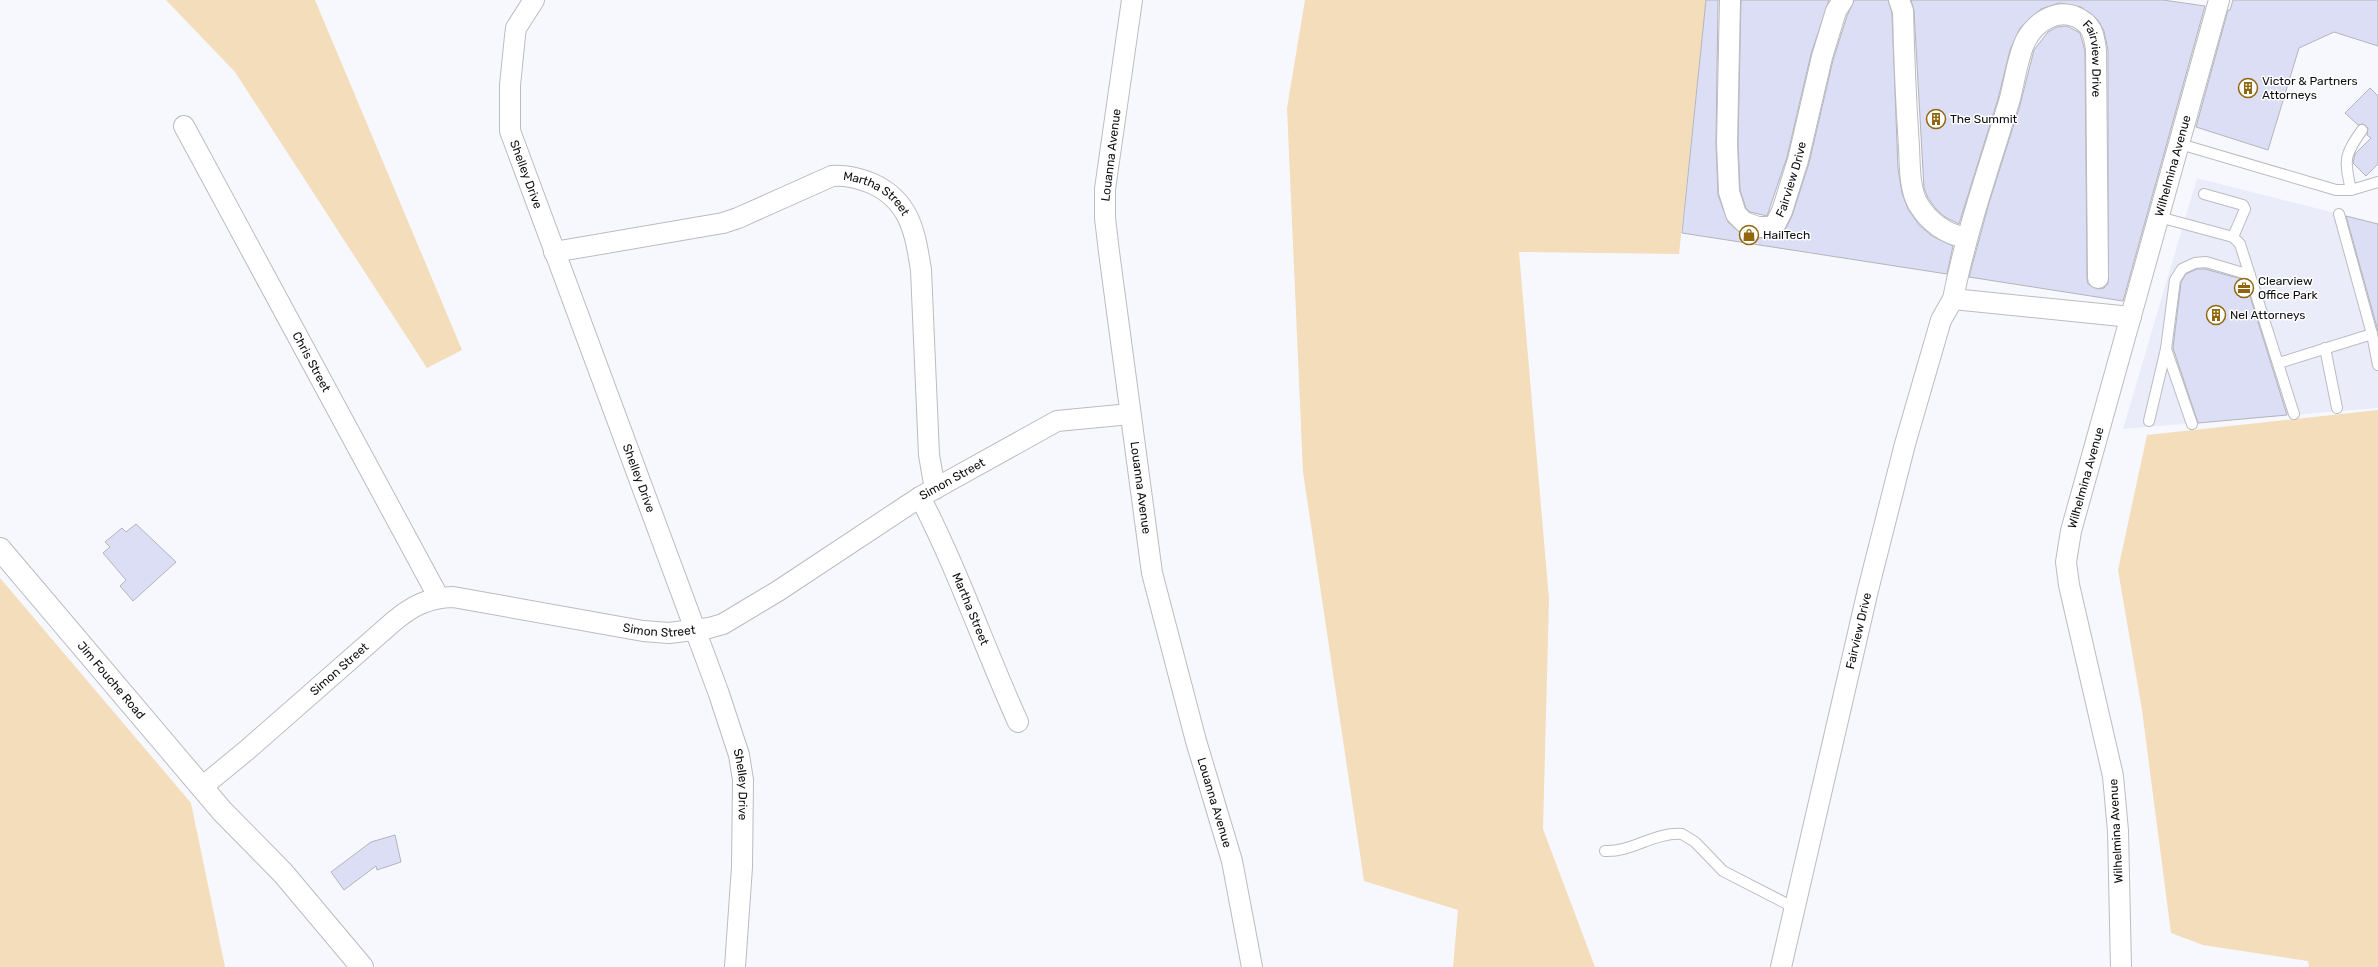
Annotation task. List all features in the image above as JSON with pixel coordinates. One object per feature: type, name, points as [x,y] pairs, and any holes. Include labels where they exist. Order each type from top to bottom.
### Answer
[{"type":"street","name":"Shelley Drive","points":[[534,0],[516,28],[510,85],[510,131],[724,709],[739,755],[743,780],[742,867],[735,967]]},
{"type":"street","name":"Louanna Avenue","points":[[1132,0],[1105,189],[1105,218],[1152,573],[1196,741],[1232,861],[1252,967]]},
{"type":"street","name":"Fairview Drive","points":[[1730,0],[1727,143],[1729,192],[1736,214],[1744,222],[1758,227],[1770,227],[1776,223],[1782,211],[1798,160],[1822,57],[1836,11],[1843,0]]},
{"type":"street","points":[[1899,0],[1903,11],[1906,110],[1914,195],[1926,215],[1938,226],[1948,233],[1966,238]]},
{"type":"street","name":"Wilhelmina Avenue","points":[[2121,967],[2118,831],[2113,776],[2066,562],[2071,531],[2219,0]]},
{"type":"street","name":"Fairview Drive","points":[[1782,967],[1864,606],[1905,444],[1941,320],[1953,299],[1966,238],[2010,100],[2025,41],[2037,26],[2050,17],[2073,16],[2086,22],[2094,32],[2096,50],[2098,278]]},
{"type":"street","name":"Chris Street","points":[[184,126],[439,598]]},
{"type":"street","name":"Martha Street","points":[[554,252],[723,223],[738,218],[832,176],[844,175],[878,187],[898,200],[904,209],[917,245],[921,270],[929,455],[928,493],[942,540],[992,664],[1018,722]]},
{"type":"street","points":[[1953,299],[2131,317]]},
{"type":"street","name":"Simon Street","points":[[202,787],[247,750],[410,608],[424,601],[439,598],[470,600],[643,631],[669,633],[723,624],[778,591],[928,493],[1057,421],[1130,414]]},
{"type":"street","name":"Jim Fouche Road","points":[[0,549],[202,787],[240,838],[362,967]]},
{"type":"street","name":"Jim Fouche Road","points":[[305,908],[346,967]]},
{"type":"lane","points":[[2351,190],[2346,160],[2348,150],[2362,130]]},
{"type":"lane","points":[[2180,144],[2336,190],[2351,190],[2378,182]]},
{"type":"lane","points":[[2204,194],[2243,206],[2245,208],[2233,237]]},
{"type":"lane","points":[[2339,214],[2372,334],[2378,365]]},
{"type":"lane","points":[[2159,217],[2233,237],[2240,244],[2294,414]]},
{"type":"lane","points":[[2149,421],[2166,349],[2175,280],[2182,269],[2195,263],[2206,262],[2250,275]]},
{"type":"lane","points":[[2279,363],[2372,334]]},
{"type":"lane","points":[[2325,348],[2337,408]]},
{"type":"lane","points":[[2166,349],[2192,424]]},
{"type":"lane","points":[[1605,851],[1624,851],[1652,838],[1682,834],[1695,842],[1723,871],[1795,908]]},
{"type":"shaded area","points":[[166,0],[315,0],[462,350],[427,368],[235,72]]},
{"type":"shaded area","points":[[1305,0],[1706,0],[1679,254],[1519,252],[1549,599],[1543,829],[1595,967],[1453,967],[1458,910],[1364,881],[1303,472],[1287,108]]},
{"type":"shaded area","name":"Clearview Office Park","points":[[2197,178],[2378,224],[2378,408],[2123,429]]},
{"type":"shaded area","points":[[2378,410],[2378,967],[2309,967],[2308,961],[2203,945],[2171,933],[2142,710],[2118,570],[2147,435]]},
{"type":"shaded area","points":[[0,578],[191,803],[225,967],[0,967]]},
{"type":"building","points":[[1706,0],[1718,0],[1716,143],[1718,195],[1728,222],[1740,233],[1758,238],[1776,237],[1786,228],[1792,216],[1809,163],[1833,60],[1847,16],[1854,0],[1888,0],[1892,13],[1898,169],[1902,193],[1908,209],[1919,225],[1932,236],[1953,246],[1947,274],[1682,233]]},
{"type":"building","points":[[1741,0],[1829,0],[1811,54],[1787,157],[1767,216],[1750,212],[1746,208],[1740,190],[1738,143]]},
{"type":"building","points":[[1911,0],[2163,0],[2205,6],[2123,301],[1969,277],[1989,203],[2020,105],[2034,50],[2048,32],[2057,27],[2067,26],[2080,33],[2085,51],[2087,278],[2088,284],[2098,289],[2104,288],[2108,283],[2108,50],[2104,31],[2098,20],[2081,7],[2059,3],[2041,9],[2020,28],[2010,50],[1998,99],[1959,224],[1945,217],[1936,209],[1928,198],[1924,188],[1914,11]]},
{"type":"building","name":"Victor & Partners Attorneys","points":[[2233,0],[2378,0],[2378,46],[2334,32],[2299,48],[2268,150],[2196,127],[2228,10],[2230,10]]},
{"type":"building","points":[[2370,88],[2378,96],[2378,164],[2366,176],[2353,163],[2355,154],[2371,138],[2367,135],[2368,128],[2363,124],[2358,125],[2345,113]]},
{"type":"building","points":[[2346,216],[2378,224],[2378,331]]},
{"type":"building","name":"Nel Attorneys","points":[[2197,269],[2205,269],[2245,280],[2287,415],[2198,423],[2173,348],[2181,282],[2186,274]]},
{"type":"building","points":[[136,524],[176,562],[133,601],[120,586],[126,580],[103,553],[110,547],[105,542],[122,528],[126,532]]},
{"type":"building","points":[[395,835],[401,862],[377,870],[376,866],[344,890],[331,872],[371,842]]},
{"type":"place","name":"Victor & Partners Attorneys","points":[[2248,88]]},
{"type":"place","name":"The Summit","points":[[1936,119]]},
{"type":"place","name":"HailTech","points":[[1749,235]]},
{"type":"place","name":"Clearview Office Park","points":[[2244,288]]},
{"type":"place","name":"Nel Attorneys","points":[[2216,315]]}]
